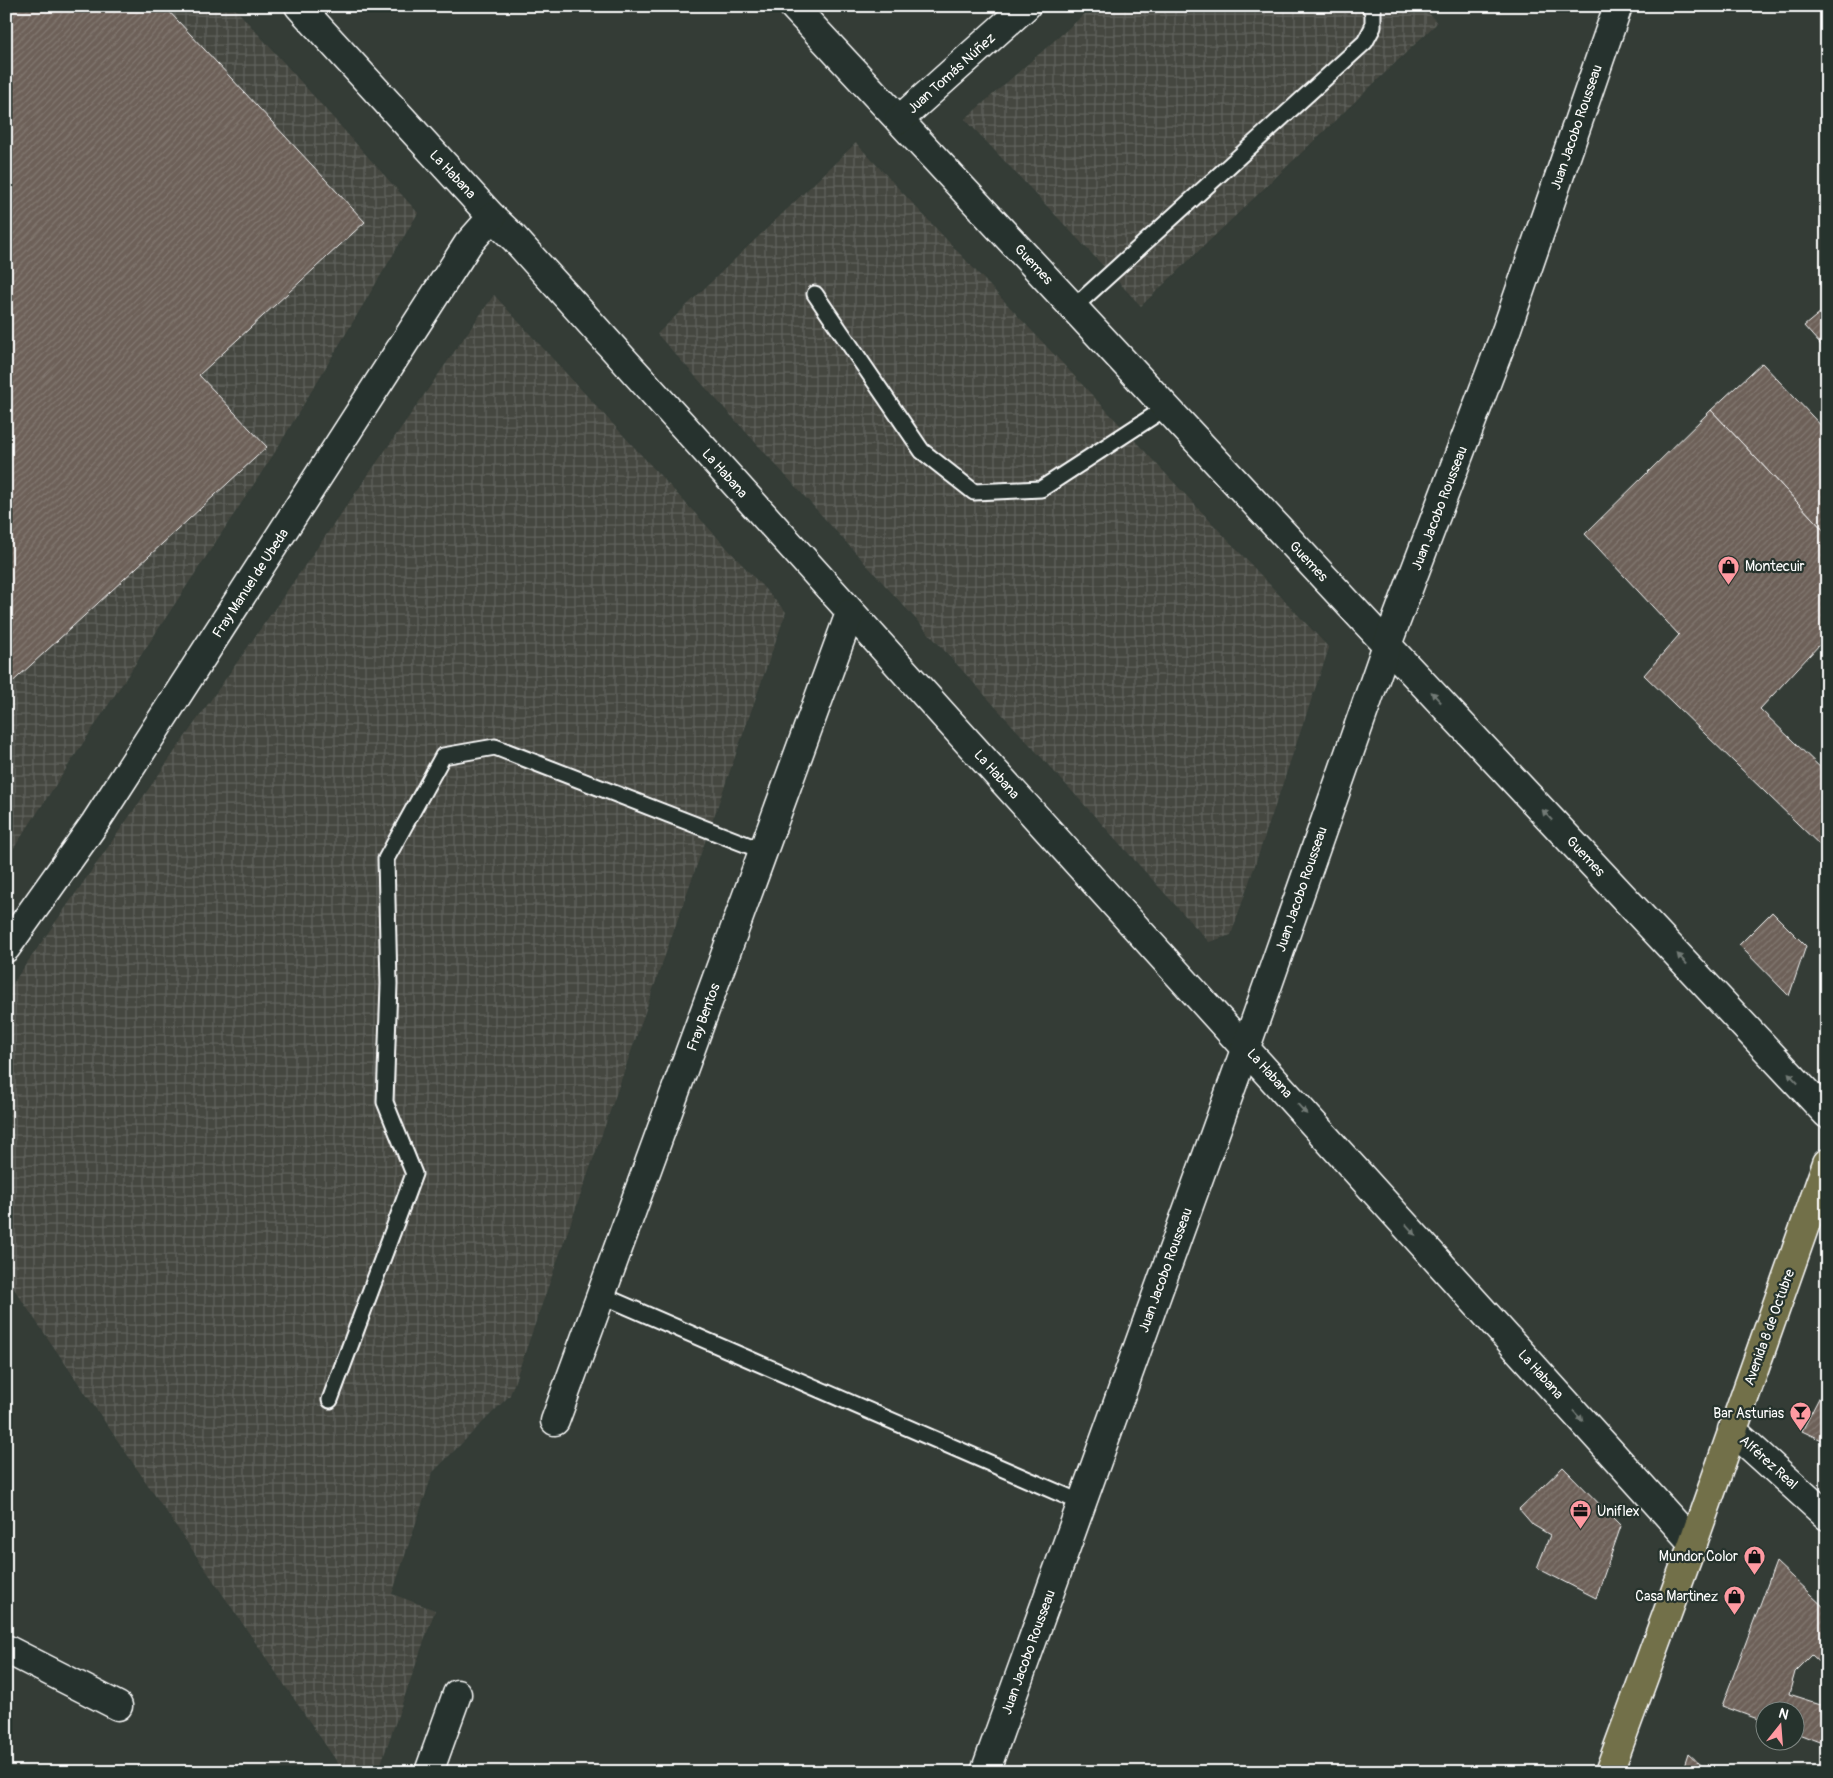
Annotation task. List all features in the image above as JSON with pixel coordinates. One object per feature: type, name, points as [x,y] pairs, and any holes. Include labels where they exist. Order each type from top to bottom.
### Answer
[{"type":"main road","name":"Avenida 8 de Octubre","points":[[1609,1772],[1827,1164]]},
{"type":"street","name":"La Habana","points":[[299,6],[514,238],[850,613],[1246,1047],[1692,1543]]},
{"type":"street","name":"Guemes","points":[[793,6],[1387,645],[1827,1114]]},
{"type":"street","name":"Juan Tomás Núñez","points":[[899,120],[1026,6]]},
{"type":"street","name":"Juan Jacobo Rousseau","points":[[985,1772],[1246,1047],[1387,645],[1506,331],[1618,6]]},
{"type":"street","name":"Fray Manuel de Ubeda","points":[[6,948],[95,823],[468,244],[492,216]]},
{"type":"street","name":"Fray Bentos","points":[[555,1421],[850,613]]},
{"type":"street","name":"Alférez Real","points":[[1732,1430],[1827,1516]]},
{"type":"street","points":[[6,1649],[118,1706]]},
{"type":"street","points":[[429,1772],[457,1694]]},
{"type":"lane","points":[[1074,307],[1365,42],[1373,27],[1373,12],[1369,6]]},
{"type":"lane","points":[[815,294],[922,451],[974,492],[1041,488],[1167,408]]},
{"type":"lane","points":[[330,1400],[414,1174],[385,1102],[389,984],[386,859],[443,756],[495,747],[763,851]]},
{"type":"lane","points":[[601,1295],[1082,1503]]},
{"type":"shaded area","points":[[6,6],[233,6],[418,213],[275,452],[6,860]]},
{"type":"shaded area","points":[[1094,6],[1423,6],[1437,23],[1141,306],[965,119]]},
{"type":"shaded area","points":[[856,143],[1329,648],[1231,935],[1209,942],[657,334]]},
{"type":"shaded area","points":[[494,295],[786,612],[510,1395],[433,1472],[392,1594],[435,1610],[378,1772],[344,1772],[6,1277],[6,993]]},
{"type":"building","points":[[6,6],[164,6],[365,222],[199,375],[267,447],[6,688]]},
{"type":"building","points":[[1827,307],[1827,352],[1804,326]]},
{"type":"building","points":[[1762,363],[1827,432],[1827,534],[1711,410]]},
{"type":"building","name":"Montecuir","points":[[1711,410],[1827,534],[1827,648],[1821,643],[1760,709],[1827,774],[1827,852],[1644,675],[1679,635],[1585,534]]},
{"type":"building","points":[[1772,912],[1806,946],[1789,996],[1739,945]]},
{"type":"building","points":[[1827,1382],[1827,1399],[1820,1396]]},
{"type":"building","points":[[1820,1396],[1827,1399],[1827,1443],[1802,1431]]},
{"type":"building","name":"Uniflex","points":[[1563,1467],[1621,1526],[1596,1598],[1537,1568],[1550,1535],[1533,1525],[1519,1509]]},
{"type":"building","points":[[1776,1562],[1827,1610],[1827,1669],[1812,1655],[1795,1672],[1789,1694],[1827,1706],[1827,1729],[1822,1743],[1806,1737],[1806,1700],[1756,1700],[1756,1718],[1722,1706]]},
{"type":"building","points":[[1688,1753],[1709,1772],[1682,1772]]},
{"type":"place","name":"Montecuir","points":[[1729,585]]},
{"type":"place","name":"Bar Asturias","points":[[1800,1432]]},
{"type":"place","name":"Uniflex","points":[[1581,1530]]},
{"type":"place","name":"Mundor Color","points":[[1754,1575]]},
{"type":"place","name":"Casa Martinez","points":[[1734,1615]]}]
